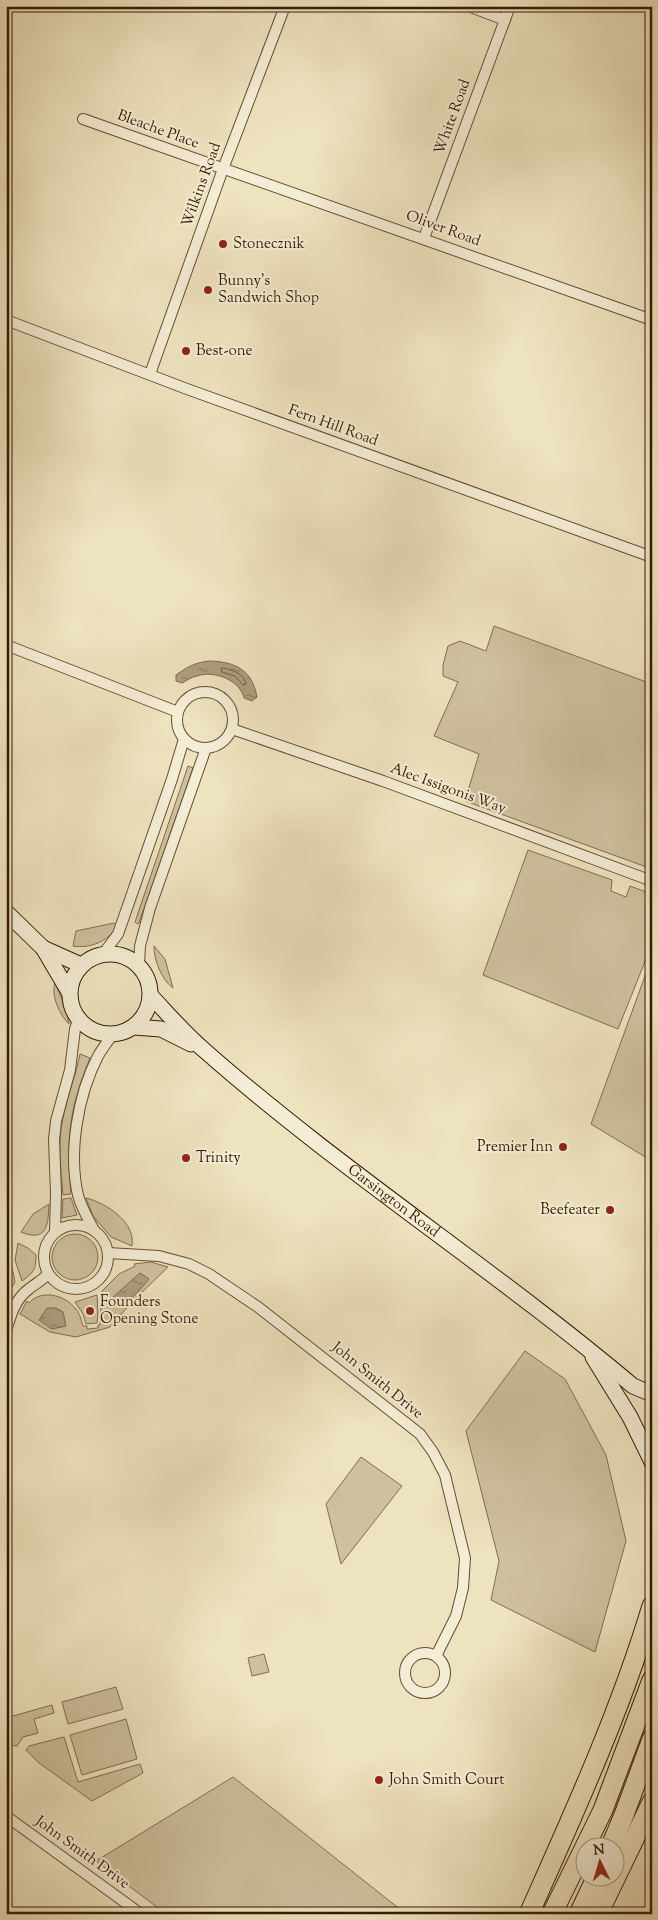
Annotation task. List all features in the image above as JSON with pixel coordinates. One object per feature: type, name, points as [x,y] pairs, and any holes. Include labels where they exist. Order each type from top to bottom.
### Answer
[{"type":"highway","points":[[528,1914],[582,1795],[642,1638],[652,1606]]},
{"type":"highway","points":[[552,1914],[603,1810],[652,1680]]},
{"type":"highway","points":[[614,1838],[652,1739]]},
{"type":"highway","points":[[598,1914],[652,1802]]},
{"type":"highway","points":[[579,1914],[591,1888]]},
{"type":"main road","points":[[6,912],[43,948],[69,992]]},
{"type":"main road","points":[[43,948],[81,965]]},
{"type":"main road","points":[[109,953],[125,956],[139,965],[149,981],[151,996],[144,1016],[134,1027],[122,1033],[105,1034],[91,1030],[78,1020],[71,1005],[69,992],[72,977],[81,965],[92,957],[109,953]]},
{"type":"main road","points":[[151,996],[202,1049]]},
{"type":"main road","points":[[134,1027],[162,1029],[202,1049]]},
{"type":"main road","name":"Garsington Road","points":[[202,1049],[372,1186],[500,1280],[587,1347],[633,1386],[652,1394]]},
{"type":"main road","points":[[587,1347],[630,1417],[652,1462]]},
{"type":"street","name":"Wilkins Road","points":[[150,374],[223,169],[285,6]]},
{"type":"street","points":[[468,6],[505,20]]},
{"type":"street","name":"White Road","points":[[424,238],[510,6]]},
{"type":"street","name":"Bleache Place","points":[[83,119],[223,169]]},
{"type":"street","name":"Oliver Road","points":[[223,169],[424,238],[652,320]]},
{"type":"street","name":"Fern Hill Road","points":[[6,320],[150,374],[187,390],[652,557]]},
{"type":"street","points":[[6,644],[178,712]]},
{"type":"street","points":[[204,692],[214,693],[228,703],[233,720],[232,729],[222,743],[206,748],[198,748],[184,739],[177,726],[178,712],[188,697],[204,692]]},
{"type":"street","name":"Alec Issigonis Way","points":[[232,729],[409,790],[652,882]]},
{"type":"street","points":[[103,954],[118,934],[184,739]]},
{"type":"street","points":[[139,965],[140,946],[150,908],[206,748]]},
{"type":"street","points":[[55,1232],[54,1140],[56,1121],[70,1070],[74,1028],[78,1020]]},
{"type":"street","points":[[94,1230],[85,1226],[71,1225],[60,1228],[47,1242],[43,1253],[48,1274],[60,1284],[69,1288],[87,1287],[96,1282],[106,1269],[108,1253],[102,1239],[94,1230],[78,1196],[74,1138],[82,1100],[98,1056],[113,1034]]},
{"type":"street","name":"John Smith Drive","points":[[108,1253],[159,1256],[189,1264],[209,1274],[258,1307],[420,1434],[433,1452],[445,1475],[464,1558],[463,1588],[456,1616],[436,1656]]},
{"type":"street","points":[[6,1331],[15,1304],[27,1290],[48,1274]]},
{"type":"street","points":[[426,1652],[436,1656],[441,1660],[446,1670],[443,1684],[435,1691],[426,1694],[415,1691],[406,1679],[406,1665],[410,1659],[419,1654],[426,1652]]},
{"type":"street","name":"John Smith Drive","points":[[6,1816],[140,1914]]},
{"type":"shaded area","points":[[494,626],[652,684],[652,869],[465,801],[479,754],[434,736],[458,682],[443,676],[443,665],[448,646],[460,641],[486,651]]},
{"type":"shaded area","points":[[188,766],[193,768],[139,923],[137,924],[135,922]]},
{"type":"shaded area","points":[[528,850],[612,880],[611,891],[626,897],[630,886],[652,894],[652,944],[618,1029],[483,975]]},
{"type":"shaded area","points":[[114,923],[117,926],[104,940],[92,945],[73,946],[76,931]]},
{"type":"shaded area","points":[[154,946],[165,959],[173,988],[165,980],[159,969]]},
{"type":"shaded area","points":[[652,957],[652,1161],[591,1124]]},
{"type":"shaded area","points":[[55,982],[67,1012],[69,1024],[62,1015],[55,999]]},
{"type":"shaded area","points":[[80,1054],[90,1058],[73,1109],[69,1140],[71,1194],[63,1195],[60,1156],[61,1127]]},
{"type":"shaded area","points":[[71,1198],[77,1215],[62,1218],[63,1199]]},
{"type":"shaded area","points":[[86,1198],[102,1204],[118,1215],[129,1229],[132,1237],[132,1246],[111,1237],[93,1216]]},
{"type":"shaded area","points":[[49,1204],[45,1230],[37,1235],[21,1232],[33,1214]]},
{"type":"shaded area","points":[[80,1234],[92,1240],[97,1248],[97,1266],[92,1274],[84,1279],[70,1280],[58,1274],[53,1266],[52,1252],[58,1240],[66,1235]]},
{"type":"shaded area","points":[[6,1239],[12,1242],[11,1262],[15,1282],[6,1298]]},
{"type":"shaded area","points":[[18,1243],[36,1255],[34,1270],[22,1281],[15,1260]]},
{"type":"shaded area","points":[[151,1262],[168,1267],[133,1301],[110,1327],[76,1337],[50,1332],[20,1314],[27,1301],[29,1303],[40,1296],[53,1295],[71,1303],[78,1312],[83,1326],[87,1326],[87,1329],[98,1328],[98,1325],[100,1325],[102,1291],[119,1274],[135,1266],[134,1264]]},
{"type":"shaded area","points":[[97,1295],[97,1323],[86,1324],[83,1314],[75,1302]]},
{"type":"shaded area","points":[[525,1351],[565,1379],[606,1455],[626,1541],[595,1652],[491,1600],[499,1561],[466,1431]]},
{"type":"shaded area","points":[[361,1457],[402,1486],[341,1564],[326,1504]]},
{"type":"shaded area","points":[[264,1654],[269,1672],[252,1676],[248,1658]]},
{"type":"shaded area","points":[[116,1687],[123,1709],[68,1724],[62,1702]]},
{"type":"shaded area","points":[[52,1705],[54,1713],[34,1719],[38,1733],[23,1737],[17,1746],[6,1745],[8,1739],[6,1737],[6,1718]]},
{"type":"shaded area","points":[[126,1719],[137,1759],[82,1775],[70,1735]]},
{"type":"shaded area","points":[[64,1737],[78,1782],[140,1764],[143,1773],[92,1801],[39,1763],[26,1750],[29,1746]]},
{"type":"shaded area","points":[[233,1777],[406,1914],[166,1914],[96,1861]]},
{"type":"water","points":[[210,661],[228,663],[241,669],[251,680],[257,697],[252,701],[244,698],[242,692],[232,682],[211,674],[193,677],[182,683],[176,681],[176,675],[184,670],[196,664]]},
{"type":"water","points":[[140,1273],[149,1279],[137,1293],[121,1306],[113,1297]]},
{"type":"water","points":[[47,1308],[56,1308],[63,1312],[66,1326],[52,1329],[39,1320]]},
{"type":"place","name":"Stonecznik","points":[[223,244]]},
{"type":"place","name":"Bunny's Sandwich Shop","points":[[208,290]]},
{"type":"place","name":"Best-one","points":[[186,351]]},
{"type":"place","name":"Premier Inn","points":[[563,1147]]},
{"type":"place","name":"Trinity","points":[[186,1158]]},
{"type":"place","name":"Beefeater","points":[[610,1210]]},
{"type":"place","name":"Founders Opening Stone","points":[[90,1311]]},
{"type":"place","name":"John Smith Court","points":[[379,1780]]}]
